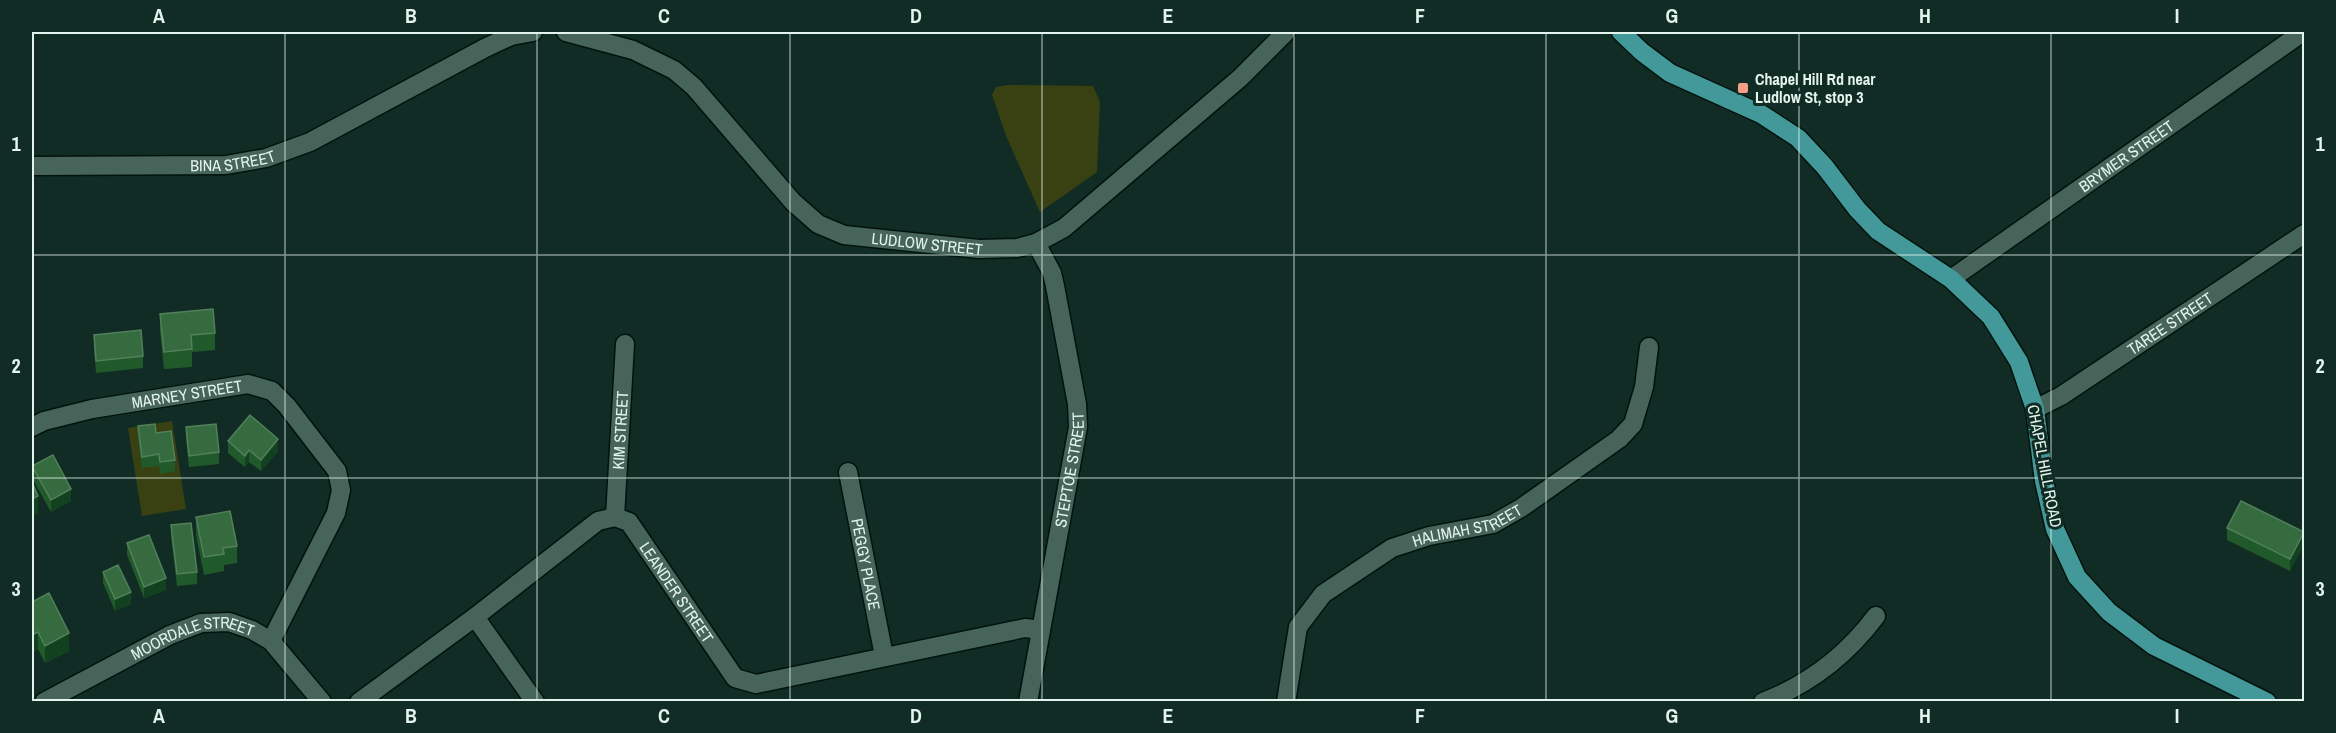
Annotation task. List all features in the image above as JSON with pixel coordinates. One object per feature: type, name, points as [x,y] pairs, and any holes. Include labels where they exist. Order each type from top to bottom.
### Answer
[{"type":"main road","name":"CHAPEL HILL ROAD","points":[[1621,32],[1642,52],[1670,73],[1761,114],[1798,138],[1878,231],[1951,279],[1991,317],[2019,362],[2035,409],[2044,481],[2055,530],[2077,577],[2109,612],[2154,646],[2267,702]]},
{"type":"street","name":"BINA STREET","points":[[32,166],[226,165],[266,158],[310,142],[485,48],[511,36],[533,32]]},
{"type":"street","name":"LUDLOW STREET","points":[[566,32],[633,50],[674,70],[694,87],[793,202],[818,224],[844,235],[979,249],[1017,248],[1036,243],[1064,228],[1240,78],[1286,32]]},
{"type":"street","name":"BRYMER STREET","points":[[1951,279],[2303,32]]},
{"type":"street","name":"TAREE STREET","points":[[2035,409],[2061,396],[2304,234]]},
{"type":"street","name":"STEPTOE STREET","points":[[1028,702],[1078,427],[1077,404],[1055,285],[1052,273],[1036,243]]},
{"type":"street","name":"KIM STREET","points":[[615,517],[625,344]]},
{"type":"street","name":"HALIMAH STREET","points":[[1286,702],[1298,627],[1323,594],[1392,548],[1429,536],[1493,524],[1521,508],[1619,440],[1633,424],[1644,387],[1649,347]]},
{"type":"street","name":"MARNEY STREET","points":[[32,427],[44,421],[92,409],[248,384],[272,391],[287,406],[337,471],[341,490],[336,513],[271,641]]},
{"type":"street","name":"PEGGY PLACE","points":[[848,472],[884,656]]},
{"type":"street","name":"LEANDER STREET","points":[[615,517],[628,522],[735,678],[756,684],[1024,628],[1041,630]]},
{"type":"street","points":[[359,702],[598,521],[615,517]]},
{"type":"street","points":[[475,616],[535,702]]},
{"type":"street","points":[[1763,702],[1789,692],[1821,673],[1858,640],[1876,616]]},
{"type":"street","name":"MOORDALE STREET","points":[[44,702],[170,635],[201,623],[229,622],[252,630],[271,641],[322,702]]},
{"type":"green space","points":[[1008,85],[1093,86],[1100,102],[1097,172],[1040,212],[1007,138],[992,95],[996,87]]},
{"type":"green space","points":[[172,421],[186,509],[142,516],[128,428]]},
{"type":"building","points":[[213,309],[215,333],[191,335],[192,349],[164,352],[160,314]]},
{"type":"building","points":[[141,330],[143,356],[96,361],[94,335]]},
{"type":"building","points":[[250,415],[278,439],[261,460],[249,450],[245,456],[228,441]]},
{"type":"building","points":[[155,424],[156,433],[171,431],[175,460],[160,462],[159,454],[142,457],[138,426]]},
{"type":"building","points":[[216,424],[219,452],[189,456],[186,427]]},
{"type":"building","points":[[53,455],[71,489],[51,500],[32,466]]},
{"type":"building","points":[[32,482],[38,496],[32,499]]},
{"type":"building","points":[[2241,501],[2304,532],[2290,559],[2227,528]]},
{"type":"building","points":[[230,511],[237,546],[223,548],[224,554],[204,557],[196,517]]},
{"type":"building","points":[[191,523],[197,572],[177,574],[171,525]]},
{"type":"building","points":[[149,535],[166,578],[144,587],[127,543]]},
{"type":"building","points":[[118,565],[131,592],[115,599],[103,572]]},
{"type":"building","points":[[49,593],[69,633],[45,646],[38,632],[32,635],[32,602]]},
{"type":"place","name":"Chapel Hill Rd near Ludlow St, stop 3","points":[[1743,88]]}]
